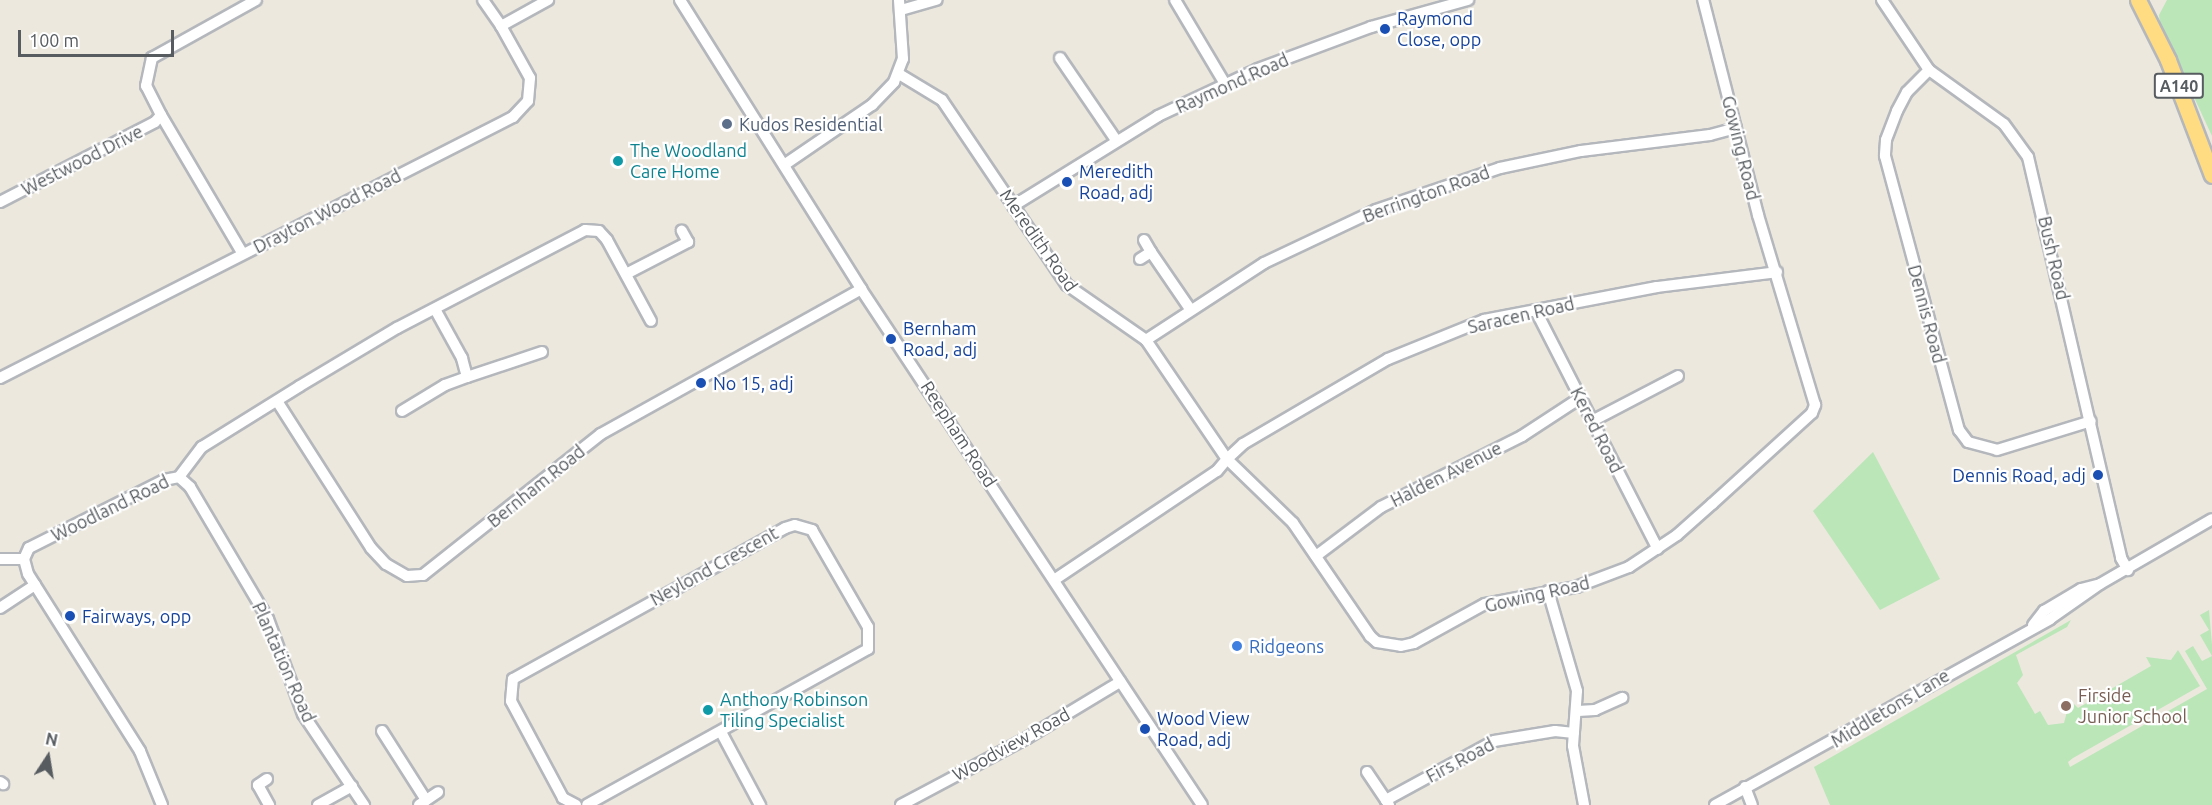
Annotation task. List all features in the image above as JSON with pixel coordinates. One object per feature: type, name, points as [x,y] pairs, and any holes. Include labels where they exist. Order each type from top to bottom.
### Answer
[{"type":"highway","name":"A140","points":[[2139,1],[2168,60],[2212,175]]},
{"type":"street","name":"Westwood Drive","points":[[0,202],[155,122],[160,115],[146,86],[152,58],[256,0]]},
{"type":"street","points":[[483,0],[501,26],[548,0]]},
{"type":"street","name":"Reepham Road","points":[[680,0],[861,288],[1202,805]]},
{"type":"street","points":[[784,165],[872,105],[899,74],[904,38],[900,5],[937,0]]},
{"type":"street","points":[[1175,0],[1225,84]]},
{"type":"street","name":"Raymond Road","points":[[1013,206],[1116,140],[1225,84],[1310,48],[1468,0]]},
{"type":"street","name":"Gowing Road","points":[[1227,459],[1266,493],[1316,556],[1361,625],[1377,642],[1389,645],[1414,643],[1485,604],[1602,578],[1658,549],[1812,413],[1814,394],[1736,128],[1703,0]]},
{"type":"street","name":"Bush Road","points":[[1882,0],[1929,70],[2004,124],[2028,157],[2121,558],[2128,570]]},
{"type":"street","name":"Drayton Wood Road","points":[[0,378],[513,117],[528,101],[530,78],[501,26]]},
{"type":"street","points":[[1060,58],[1116,140]]},
{"type":"street","name":"Dennis Road","points":[[1929,70],[1907,92],[1886,140],[1885,156],[1959,430],[1968,442],[1997,450],[2091,422]]},
{"type":"street","name":"Meredith Road","points":[[899,74],[942,100],[1013,206],[1078,296],[1146,340],[1227,459]]},
{"type":"street","points":[[160,115],[243,254]]},
{"type":"street","name":"Berrington Road","points":[[1146,340],[1190,309],[1264,263],[1318,236],[1448,184],[1500,168],[1581,151],[1710,135],[1736,128]]},
{"type":"street","name":"Woodland Road","points":[[24,559],[29,548],[39,542],[164,480],[179,477],[202,447],[277,401],[435,309],[585,230],[599,231],[607,240],[651,321]]},
{"type":"street","points":[[626,274],[688,242],[682,231]]},
{"type":"street","points":[[1144,240],[1190,309]]},
{"type":"street","points":[[1140,259],[1151,252]]},
{"type":"street","name":"Saracen Road","points":[[1227,459],[1243,444],[1298,411],[1425,341],[1484,320],[1657,287],[1777,272]]},
{"type":"street","name":"Bernham Road","points":[[277,401],[371,548],[386,564],[406,576],[423,575],[601,434],[861,288]]},
{"type":"street","points":[[435,309],[462,358],[467,377]]},
{"type":"street","name":"Kered Road","points":[[1536,311],[1658,549]]},
{"type":"street","points":[[402,411],[445,385],[542,352]]},
{"type":"street","points":[[1592,421],[1678,376]]},
{"type":"street","name":"Halden Avenue","points":[[1316,556],[1381,507],[1521,436],[1580,398]]},
{"type":"street","points":[[1054,580],[1217,471],[1227,459]]},
{"type":"street","name":"Plantation Road","points":[[179,477],[190,487],[268,619],[303,714],[364,805]]},
{"type":"street","name":"Middletons Lane","points":[[1715,805],[1745,787],[1820,750],[2033,625],[2050,619],[2100,584],[2128,570],[2212,519]]},
{"type":"street","name":"Neylond Crescent","points":[[576,805],[563,798],[511,701],[513,679],[785,528],[795,525],[812,530],[868,627],[868,649],[587,805]]},
{"type":"street","points":[[0,559],[24,559],[35,585],[140,751],[160,804]]},
{"type":"street","points":[[0,608],[35,585]]},
{"type":"street","points":[[1548,591],[1573,670],[1578,711],[1574,734],[1574,758],[1584,805]]},
{"type":"street","name":"Woodview Road","points":[[901,805],[1027,738],[1120,681]]},
{"type":"street","points":[[1578,711],[1595,710],[1622,698]]},
{"type":"street","points":[[382,730],[422,802],[438,792]]},
{"type":"street","name":"Firs Road","points":[[1367,772],[1388,803],[1494,741],[1555,731],[1574,734]]},
{"type":"street","points":[[720,732],[760,805]]},
{"type":"street","points":[[246,791],[263,782],[269,805]]},
{"type":"street","points":[[318,805],[352,786]]},
{"type":"street","points":[[1745,787],[1752,805]]},
{"type":"green space","points":[[2167,0],[2212,0],[2212,136],[2160,24],[2159,15]]},
{"type":"green space","points":[[1873,452],[1940,579],[1880,610],[1813,511]]},
{"type":"green space","points":[[2209,610],[2212,656],[2200,635],[2209,630],[2200,615]]},
{"type":"green space","name":"Firside Junior School","points":[[2071,620],[2067,627],[2016,655],[2023,675],[2017,683],[2035,714],[2040,711],[2048,725],[2064,723],[2070,700],[2078,708],[2151,666],[2146,657],[2171,660],[2178,650],[2200,686],[2073,758],[2068,762],[2070,767],[2207,689],[2185,651],[2193,646],[2202,661],[2212,656],[2212,805],[1830,805],[1814,767]]},
{"type":"place","name":"Raymond Close, opp","points":[[1385,29]]},
{"type":"place","name":"Kudos Residential","points":[[727,124]]},
{"type":"place","name":"The Woodland Care Home","points":[[618,161]]},
{"type":"place","name":"Meredith Road, adj","points":[[1067,182]]},
{"type":"place","name":"Bernham Road, adj","points":[[891,339]]},
{"type":"place","name":"No 15, adj","points":[[701,383]]},
{"type":"place","name":"Dennis Road, adj","points":[[2098,475]]},
{"type":"place","name":"Fairways, opp","points":[[70,616]]},
{"type":"place","name":"Ridgeons","points":[[1237,646]]},
{"type":"place","name":"Firside Junior School","points":[[2066,706]]},
{"type":"place","name":"Anthony Robinson Tiling Specialist","points":[[708,710]]},
{"type":"place","name":"Wood View Road, adj","points":[[1145,729]]}]
